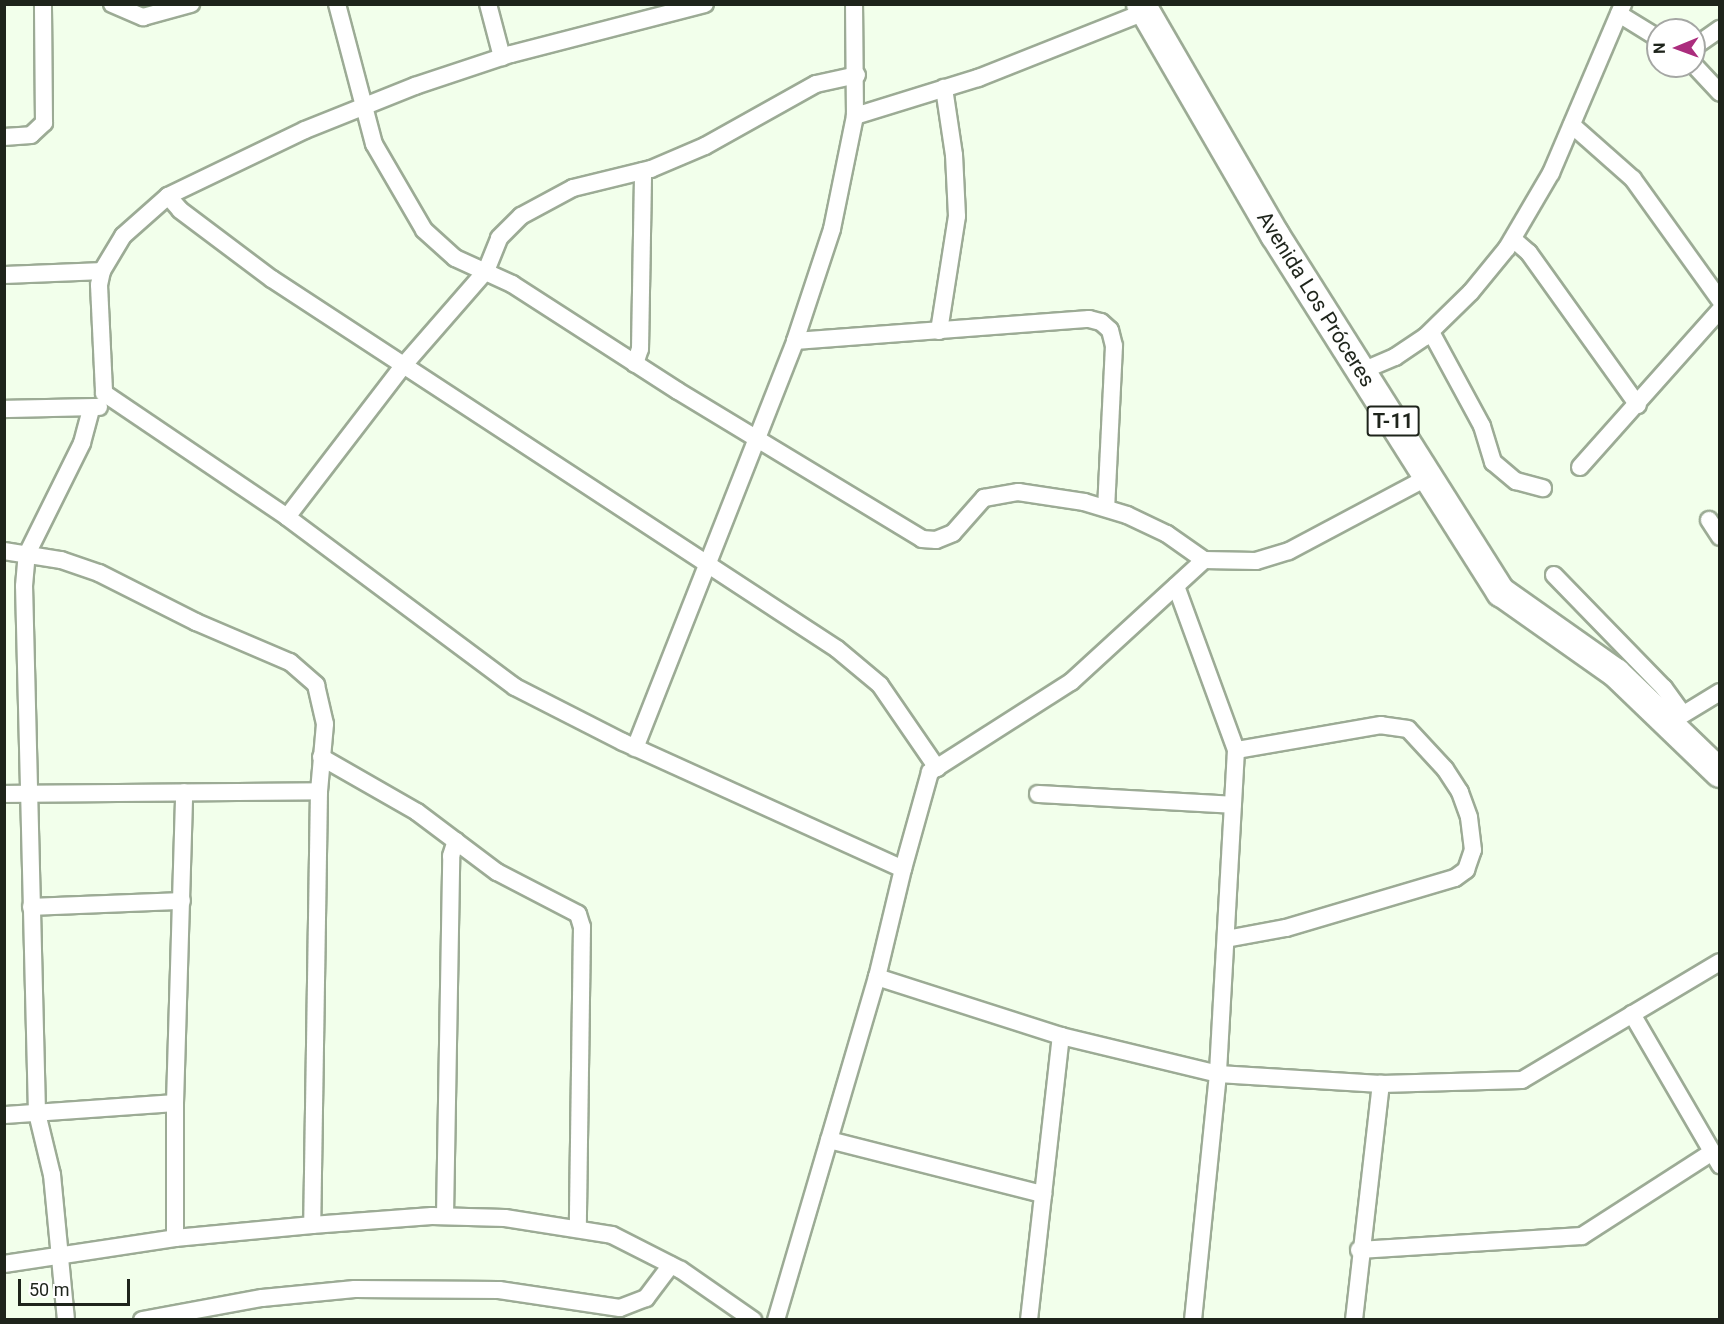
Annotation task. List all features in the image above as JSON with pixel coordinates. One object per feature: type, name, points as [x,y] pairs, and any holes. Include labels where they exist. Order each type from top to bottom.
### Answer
[{"type":"highway","name":"Avenida Los Próceres","points":[[1143,8],[1275,235],[1501,592],[1611,653],[1676,719],[1719,773]]},
{"type":"street","points":[[4,137],[31,135],[44,123],[43,4]]},
{"type":"street","points":[[112,4],[143,16],[191,4]]},
{"type":"street","points":[[337,4],[362,106],[384,165],[424,230],[444,251],[486,271],[758,440],[929,540],[953,533],[977,502],[1000,493],[1047,495],[1106,508],[1167,534],[1204,560],[1256,561],[1289,551],[1428,477]]},
{"type":"street","points":[[488,4],[502,57]]},
{"type":"street","points":[[705,4],[660,9],[502,57],[362,106],[248,156],[168,196],[123,236],[102,271],[99,285],[104,393],[287,517],[515,687],[635,748],[903,869]]},
{"type":"street","points":[[635,748],[758,440],[795,341],[841,197],[855,116],[857,75],[854,4]]},
{"type":"street","points":[[855,116],[944,88],[1143,8]]},
{"type":"street","points":[[1362,371],[1395,357],[1431,332],[1471,292],[1513,239],[1538,199],[1621,9],[1646,29]]},
{"type":"street","points":[[1706,38],[1719,29]]},
{"type":"street","points":[[287,517],[403,366],[486,271],[499,238],[537,206],[573,188],[643,171],[739,129],[816,84],[857,75]]},
{"type":"street","points":[[1706,78],[1719,93]]},
{"type":"street","points":[[939,331],[957,216],[954,155],[944,88]]},
{"type":"street","points":[[1572,125],[1633,179],[1719,300]]},
{"type":"street","points":[[635,364],[640,349],[643,171]]},
{"type":"street","points":[[168,196],[180,210],[272,279],[706,566],[814,633],[880,685],[937,768]]},
{"type":"street","points":[[1513,239],[1529,253],[1638,405]]},
{"type":"street","points":[[4,275],[102,271]]},
{"type":"street","points":[[1580,467],[1638,405],[1719,310]]},
{"type":"street","points":[[795,341],[1089,319],[1106,326],[1114,346],[1106,508]]},
{"type":"street","points":[[1431,332],[1482,426],[1493,462],[1516,481],[1543,488]]},
{"type":"street","points":[[4,409],[91,410],[111,398]]},
{"type":"street","points":[[66,1320],[52,1175],[37,1113],[24,616],[27,554],[82,443],[91,410]]},
{"type":"street","points":[[1709,520],[1719,537]]},
{"type":"street","points":[[4,550],[99,573],[196,622],[298,666],[316,685],[323,702],[319,791],[312,1225]]},
{"type":"street","points":[[776,1320],[877,977],[903,869],[930,772],[1071,682],[1204,560]]},
{"type":"street","points":[[1554,575],[1611,653]]},
{"type":"street","points":[[1176,586],[1236,750],[1218,1074],[1193,1320]]},
{"type":"street","points":[[1676,719],[1719,692]]},
{"type":"street","points":[[1226,939],[1286,928],[1455,878],[1470,864],[1473,850],[1469,817],[1456,786],[1408,729],[1380,725],[1236,750]]},
{"type":"street","points":[[321,758],[384,791],[514,882],[570,906],[581,920],[578,1228]]},
{"type":"street","points":[[4,794],[319,791]]},
{"type":"street","points":[[175,1238],[175,1103],[184,792]]},
{"type":"street","points":[[1038,794],[1233,805]]},
{"type":"street","points":[[445,1216],[451,856],[456,842]]},
{"type":"street","points":[[31,907],[182,901]]},
{"type":"street","points":[[877,977],[1061,1036],[1218,1074],[1381,1084],[1522,1080],[1719,962]]},
{"type":"street","points":[[1359,1250],[1582,1236],[1715,1159],[1632,1014]]},
{"type":"street","points":[[1029,1320],[1061,1036]]},
{"type":"street","points":[[1354,1320],[1359,1250],[1381,1084]]},
{"type":"street","points":[[4,1115],[175,1103]]},
{"type":"street","points":[[829,1140],[1043,1194]]},
{"type":"street","points":[[4,1264],[60,1258],[175,1238],[312,1225],[445,1216],[505,1218],[612,1235],[671,1264],[753,1320]]},
{"type":"street","points":[[142,1320],[271,1296],[355,1288],[499,1290],[627,1308],[646,1298],[671,1264]]}]
